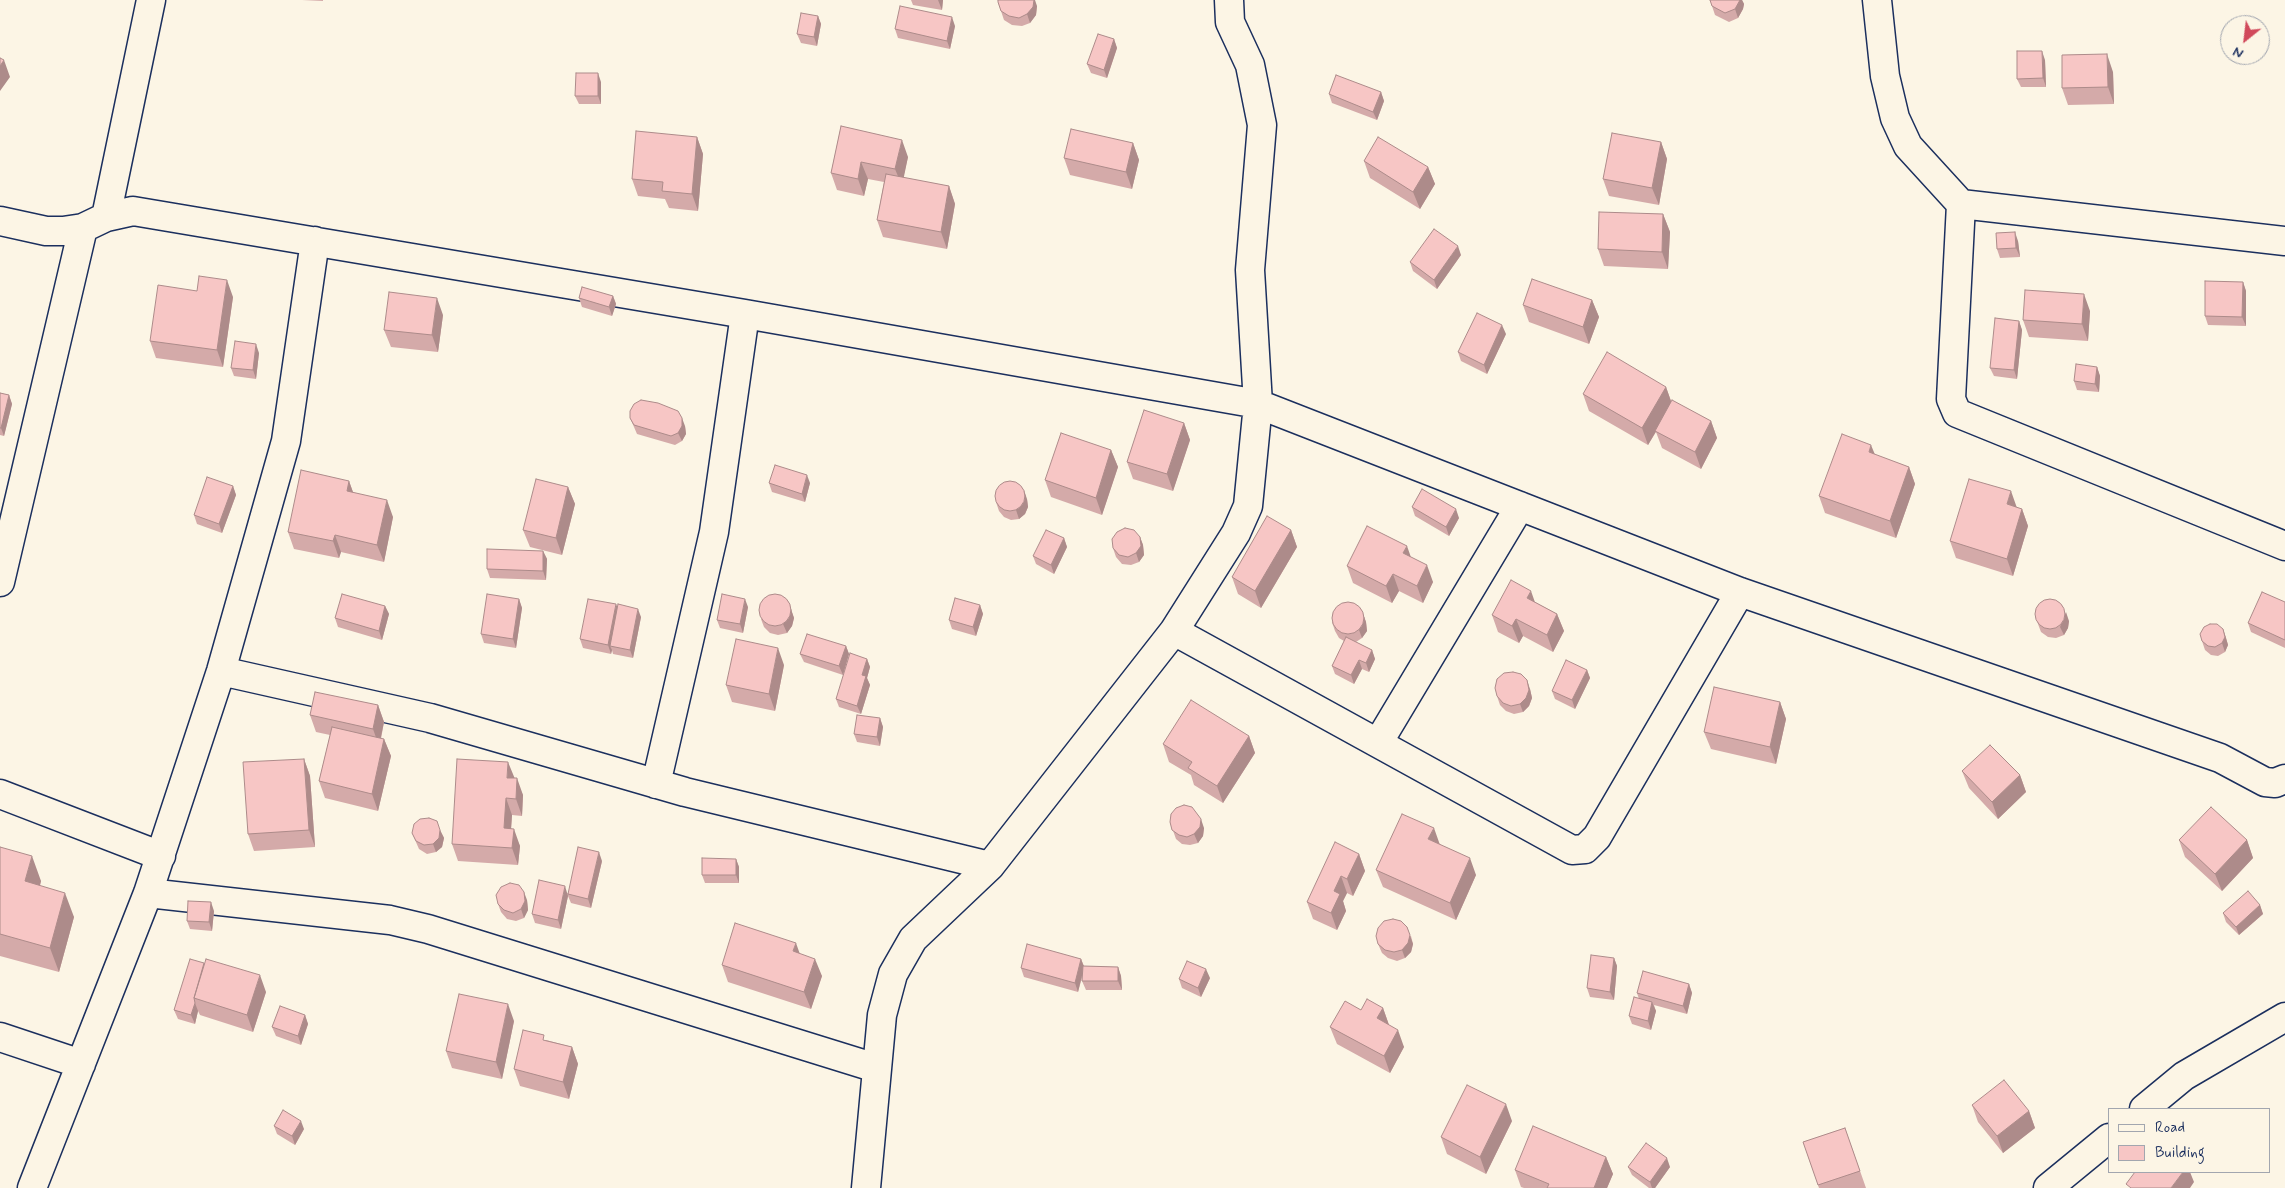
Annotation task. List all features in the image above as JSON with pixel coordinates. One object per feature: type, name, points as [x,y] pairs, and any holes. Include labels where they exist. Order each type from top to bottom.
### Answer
[{"type":"street","points":[[0,582],[7,511],[95,222],[151,0]]},
{"type":"street","points":[[866,1188],[882,1015],[893,974],[913,939],[990,866],[1174,631],[1236,533],[1248,506],[1258,404],[1250,270],[1262,125],[1250,65],[1230,22],[1229,0]]},
{"type":"street","points":[[1876,0],[1885,76],[1894,118],[1908,146],[1961,204],[2285,241]]},
{"type":"street","points":[[1961,204],[1951,399],[1957,412],[1968,419],[2285,546]]},
{"type":"street","points":[[0,221],[46,231],[63,231],[133,211],[745,314],[1258,404],[1740,592],[2220,758],[2265,782],[2275,783],[2285,779]]},
{"type":"street","points":[[32,1188],[148,893],[221,672],[286,441],[315,241]]},
{"type":"street","points":[[656,784],[714,532],[745,314]]},
{"type":"street","points":[[1378,743],[1520,506]]},
{"type":"street","points":[[1174,631],[1572,850],[1585,849],[1597,837],[1740,592]]},
{"type":"street","points":[[221,672],[430,718],[656,784],[990,866]]},
{"type":"street","points":[[0,794],[161,856]]},
{"type":"street","points":[[148,893],[390,920],[428,929],[876,1068]]},
{"type":"street","points":[[2145,1108],[2184,1076],[2285,1017]]},
{"type":"street","points":[[0,1037],[81,1064]]},
{"type":"street","points":[[2048,1188],[2108,1139]]},
{"type":"building","points":[[998,0],[1034,0],[1033,7],[1027,14],[1019,18],[1009,16],[1001,11]]},
{"type":"building","points":[[1710,0],[1740,0],[1735,9],[1725,13],[1712,6]]},
{"type":"building","points":[[900,6],[952,17],[947,41],[895,29]]},
{"type":"building","points":[[801,13],[818,16],[814,37],[797,34]]},
{"type":"building","points":[[1098,34],[1114,39],[1104,70],[1087,64]]},
{"type":"building","points":[[2017,51],[2042,51],[2043,78],[2017,79]]},
{"type":"building","points":[[2107,54],[2108,87],[2062,88],[2062,55]]},
{"type":"building","points":[[0,58],[4,60],[0,66]]},
{"type":"building","points":[[576,73],[598,73],[598,96],[575,96]]},
{"type":"building","points":[[1336,75],[1381,92],[1373,112],[1329,94]]},
{"type":"building","points":[[841,126],[902,140],[895,169],[861,162],[858,179],[831,173]]},
{"type":"building","points":[[1071,129],[1133,143],[1126,172],[1064,158]]},
{"type":"building","points":[[636,131],[697,137],[692,194],[662,191],[663,182],[632,179]]},
{"type":"building","points":[[1612,133],[1661,142],[1652,188],[1603,179]]},
{"type":"building","points":[[1378,137],[1428,167],[1413,192],[1364,161]]},
{"type":"building","points":[[886,174],[949,186],[941,232],[877,220]]},
{"type":"building","points":[[1599,212],[1663,214],[1662,252],[1598,249]]},
{"type":"building","points":[[1434,229],[1458,246],[1434,280],[1410,262]]},
{"type":"building","points":[[2015,232],[2016,248],[1997,249],[1996,233]]},
{"type":"building","points":[[199,276],[227,280],[217,350],[150,341],[158,285],[197,291]]},
{"type":"building","points":[[1532,279],[1592,300],[1583,327],[1523,305]]},
{"type":"building","points":[[2205,281],[2243,282],[2242,317],[2205,316]]},
{"type":"building","points":[[582,287],[613,296],[609,307],[579,298]]},
{"type":"building","points":[[2025,290],[2084,294],[2082,324],[2023,320]]},
{"type":"building","points":[[389,292],[437,298],[432,335],[384,330]]},
{"type":"building","points":[[1477,313],[1502,325],[1484,365],[1458,352]]},
{"type":"building","points":[[1995,318],[2019,321],[2014,370],[1990,368]]},
{"type":"building","points":[[235,341],[256,344],[253,370],[231,368]]},
{"type":"building","points":[[1607,352],[1666,387],[1642,428],[1583,394]]},
{"type":"building","points":[[2076,364],[2097,367],[2095,384],[2074,381]]},
{"type":"building","points":[[0,393],[9,395],[1,428],[0,428]]},
{"type":"building","points":[[641,400],[658,403],[678,411],[682,418],[682,426],[678,433],[671,436],[634,425],[630,418],[630,411],[634,404]]},
{"type":"building","points":[[1672,400],[1711,421],[1695,452],[1655,431]]},
{"type":"building","points":[[1144,410],[1184,423],[1167,474],[1127,462]]},
{"type":"building","points":[[1061,433],[1111,450],[1096,498],[1045,480]]},
{"type":"building","points":[[1842,434],[1871,445],[1869,452],[1909,467],[1890,521],[1819,496]]},
{"type":"building","points":[[775,465],[807,475],[802,494],[769,483]]},
{"type":"building","points":[[301,470],[349,481],[347,491],[387,500],[377,545],[335,535],[333,541],[288,532]]},
{"type":"building","points":[[207,477],[233,486],[219,524],[194,515]]},
{"type":"building","points":[[536,479],[568,487],[556,538],[523,530]]},
{"type":"building","points":[[1969,479],[2011,491],[2007,504],[2022,509],[2007,559],[1950,541]]},
{"type":"building","points":[[1010,481],[1021,485],[1025,496],[1021,507],[1010,511],[999,507],[995,496],[999,485]]},
{"type":"building","points":[[1422,489],[1456,509],[1446,527],[1412,507]]},
{"type":"building","points":[[1267,516],[1291,530],[1255,591],[1232,577]]},
{"type":"building","points":[[1367,526],[1407,546],[1403,553],[1427,565],[1417,586],[1393,574],[1386,586],[1347,566]]},
{"type":"building","points":[[1125,528],[1134,530],[1140,537],[1141,546],[1136,553],[1128,557],[1119,555],[1113,548],[1112,539],[1117,532]]},
{"type":"building","points":[[1046,530],[1064,538],[1051,565],[1033,556]]},
{"type":"building","points":[[487,549],[543,551],[543,571],[487,569]]},
{"type":"building","points":[[1511,580],[1531,591],[1527,598],[1557,614],[1547,635],[1516,619],[1512,626],[1492,615]]},
{"type":"building","points":[[2262,592],[2285,602],[2285,640],[2248,623]]},
{"type":"building","points":[[342,594],[385,606],[379,631],[335,618]]},
{"type":"building","points":[[487,594],[519,599],[513,639],[481,634]]},
{"type":"building","points":[[722,594],[745,599],[740,624],[717,620]]},
{"type":"building","points":[[775,594],[781,595],[786,599],[790,604],[790,616],[786,621],[781,625],[775,626],[769,625],[764,621],[760,616],[759,610],[760,604],[764,599],[769,595]]},
{"type":"building","points":[[955,598],[980,605],[973,627],[949,620]]},
{"type":"building","points":[[588,599],[616,604],[608,645],[580,639]]},
{"type":"building","points":[[2050,599],[2061,603],[2065,614],[2061,625],[2050,629],[2039,625],[2035,614],[2039,603]]},
{"type":"building","points":[[1348,602],[1354,603],[1359,607],[1363,612],[1363,624],[1359,629],[1354,633],[1348,634],[1342,633],[1337,629],[1333,624],[1332,618],[1333,612],[1337,607],[1342,603]]},
{"type":"building","points":[[618,604],[638,609],[630,650],[610,646]]},
{"type":"building","points":[[2210,624],[2217,624],[2223,629],[2225,637],[2222,643],[2215,647],[2208,646],[2202,641],[2200,634],[2204,627]]},
{"type":"building","points":[[807,634],[846,646],[839,666],[800,654]]},
{"type":"building","points":[[1346,637],[1372,650],[1366,663],[1359,660],[1351,675],[1332,666]]},
{"type":"building","points":[[736,639],[778,648],[769,694],[726,685]]},
{"type":"building","points":[[850,653],[867,659],[862,675],[866,676],[857,706],[836,699]]},
{"type":"building","points":[[1566,660],[1587,670],[1572,700],[1552,691]]},
{"type":"building","points":[[1513,672],[1521,674],[1527,680],[1529,690],[1526,698],[1520,704],[1511,706],[1503,703],[1497,696],[1495,688],[1497,679],[1504,673]]},
{"type":"building","points":[[1714,687],[1780,702],[1770,747],[1704,732]]},
{"type":"building","points":[[315,692],[378,705],[373,729],[310,715]]},
{"type":"building","points":[[1191,700],[1249,736],[1217,786],[1188,768],[1192,762],[1163,744]]},
{"type":"building","points":[[857,715],[880,718],[877,737],[854,734]]},
{"type":"building","points":[[332,727],[384,739],[372,794],[319,781]]},
{"type":"building","points":[[1990,745],[2020,775],[1992,802],[1962,771]]},
{"type":"building","points":[[304,759],[309,830],[248,834],[243,762]]},
{"type":"building","points":[[457,759],[508,762],[507,778],[517,778],[516,799],[506,798],[504,828],[514,829],[512,848],[452,844]]},
{"type":"building","points":[[1184,805],[1192,807],[1201,819],[1200,827],[1194,834],[1187,837],[1179,835],[1172,830],[1170,822],[1171,814],[1176,808]]},
{"type":"building","points":[[2211,807],[2247,840],[2215,874],[2179,840]]},
{"type":"building","points":[[1402,814],[1434,828],[1428,839],[1470,858],[1450,903],[1376,870]]},
{"type":"building","points":[[429,818],[437,821],[440,830],[439,838],[433,844],[424,845],[416,841],[412,833],[414,824],[420,819]]},
{"type":"building","points":[[1335,842],[1359,854],[1347,879],[1341,876],[1334,891],[1340,894],[1331,913],[1307,902]]},
{"type":"building","points":[[0,847],[32,856],[25,881],[65,893],[50,948],[0,934]]},
{"type":"building","points":[[578,847],[599,852],[588,899],[568,894]]},
{"type":"building","points":[[702,858],[736,859],[736,875],[702,875]]},
{"type":"building","points":[[539,880],[565,886],[558,920],[532,914]]},
{"type":"building","points":[[510,883],[519,885],[524,892],[525,901],[521,909],[513,913],[504,910],[498,904],[496,895],[501,887]]},
{"type":"building","points":[[2248,891],[2260,905],[2236,927],[2223,913]]},
{"type":"building","points":[[188,901],[211,902],[209,922],[187,921]]},
{"type":"building","points":[[1393,919],[1401,921],[1407,927],[1410,935],[1408,943],[1402,950],[1394,952],[1385,950],[1378,944],[1376,936],[1378,928],[1384,921]]},
{"type":"building","points":[[735,923],[796,943],[793,951],[815,959],[804,992],[722,965]]},
{"type":"building","points":[[1027,944],[1081,959],[1075,983],[1021,968]]},
{"type":"building","points":[[1591,955],[1614,958],[1610,992],[1587,988]]},
{"type":"building","points":[[190,959],[204,963],[191,1015],[174,1010]]},
{"type":"building","points":[[206,959],[260,975],[247,1015],[194,998]]},
{"type":"building","points":[[1187,961],[1206,969],[1198,988],[1179,979]]},
{"type":"building","points":[[1083,966],[1118,967],[1118,981],[1082,981]]},
{"type":"building","points":[[1643,971],[1689,984],[1683,1006],[1637,993]]},
{"type":"building","points":[[459,994],[508,1004],[496,1062],[446,1051]]},
{"type":"building","points":[[1634,997],[1652,1002],[1648,1021],[1629,1016]]},
{"type":"building","points":[[1367,999],[1383,1008],[1377,1018],[1398,1030],[1384,1056],[1330,1027],[1345,1001],[1361,1010]]},
{"type":"building","points":[[280,1006],[305,1015],[298,1036],[272,1027]]},
{"type":"building","points":[[523,1030],[544,1035],[543,1040],[572,1047],[563,1082],[514,1069]]},
{"type":"building","points":[[2004,1080],[2029,1111],[1997,1136],[1972,1105]]},
{"type":"building","points":[[1467,1085],[1506,1104],[1480,1157],[1441,1137]]},
{"type":"building","points":[[283,1110],[301,1121],[292,1136],[274,1126]]},
{"type":"building","points":[[1533,1126],[1606,1157],[1594,1188],[1547,1188],[1549,1184],[1515,1170]]},
{"type":"building","points":[[1845,1128],[1860,1171],[1818,1185],[1803,1142]]},
{"type":"building","points":[[1646,1143],[1667,1158],[1650,1182],[1628,1167]]},
{"type":"building","points":[[2134,1173],[2182,1173],[2171,1188],[2131,1188],[2126,1184]]}]
